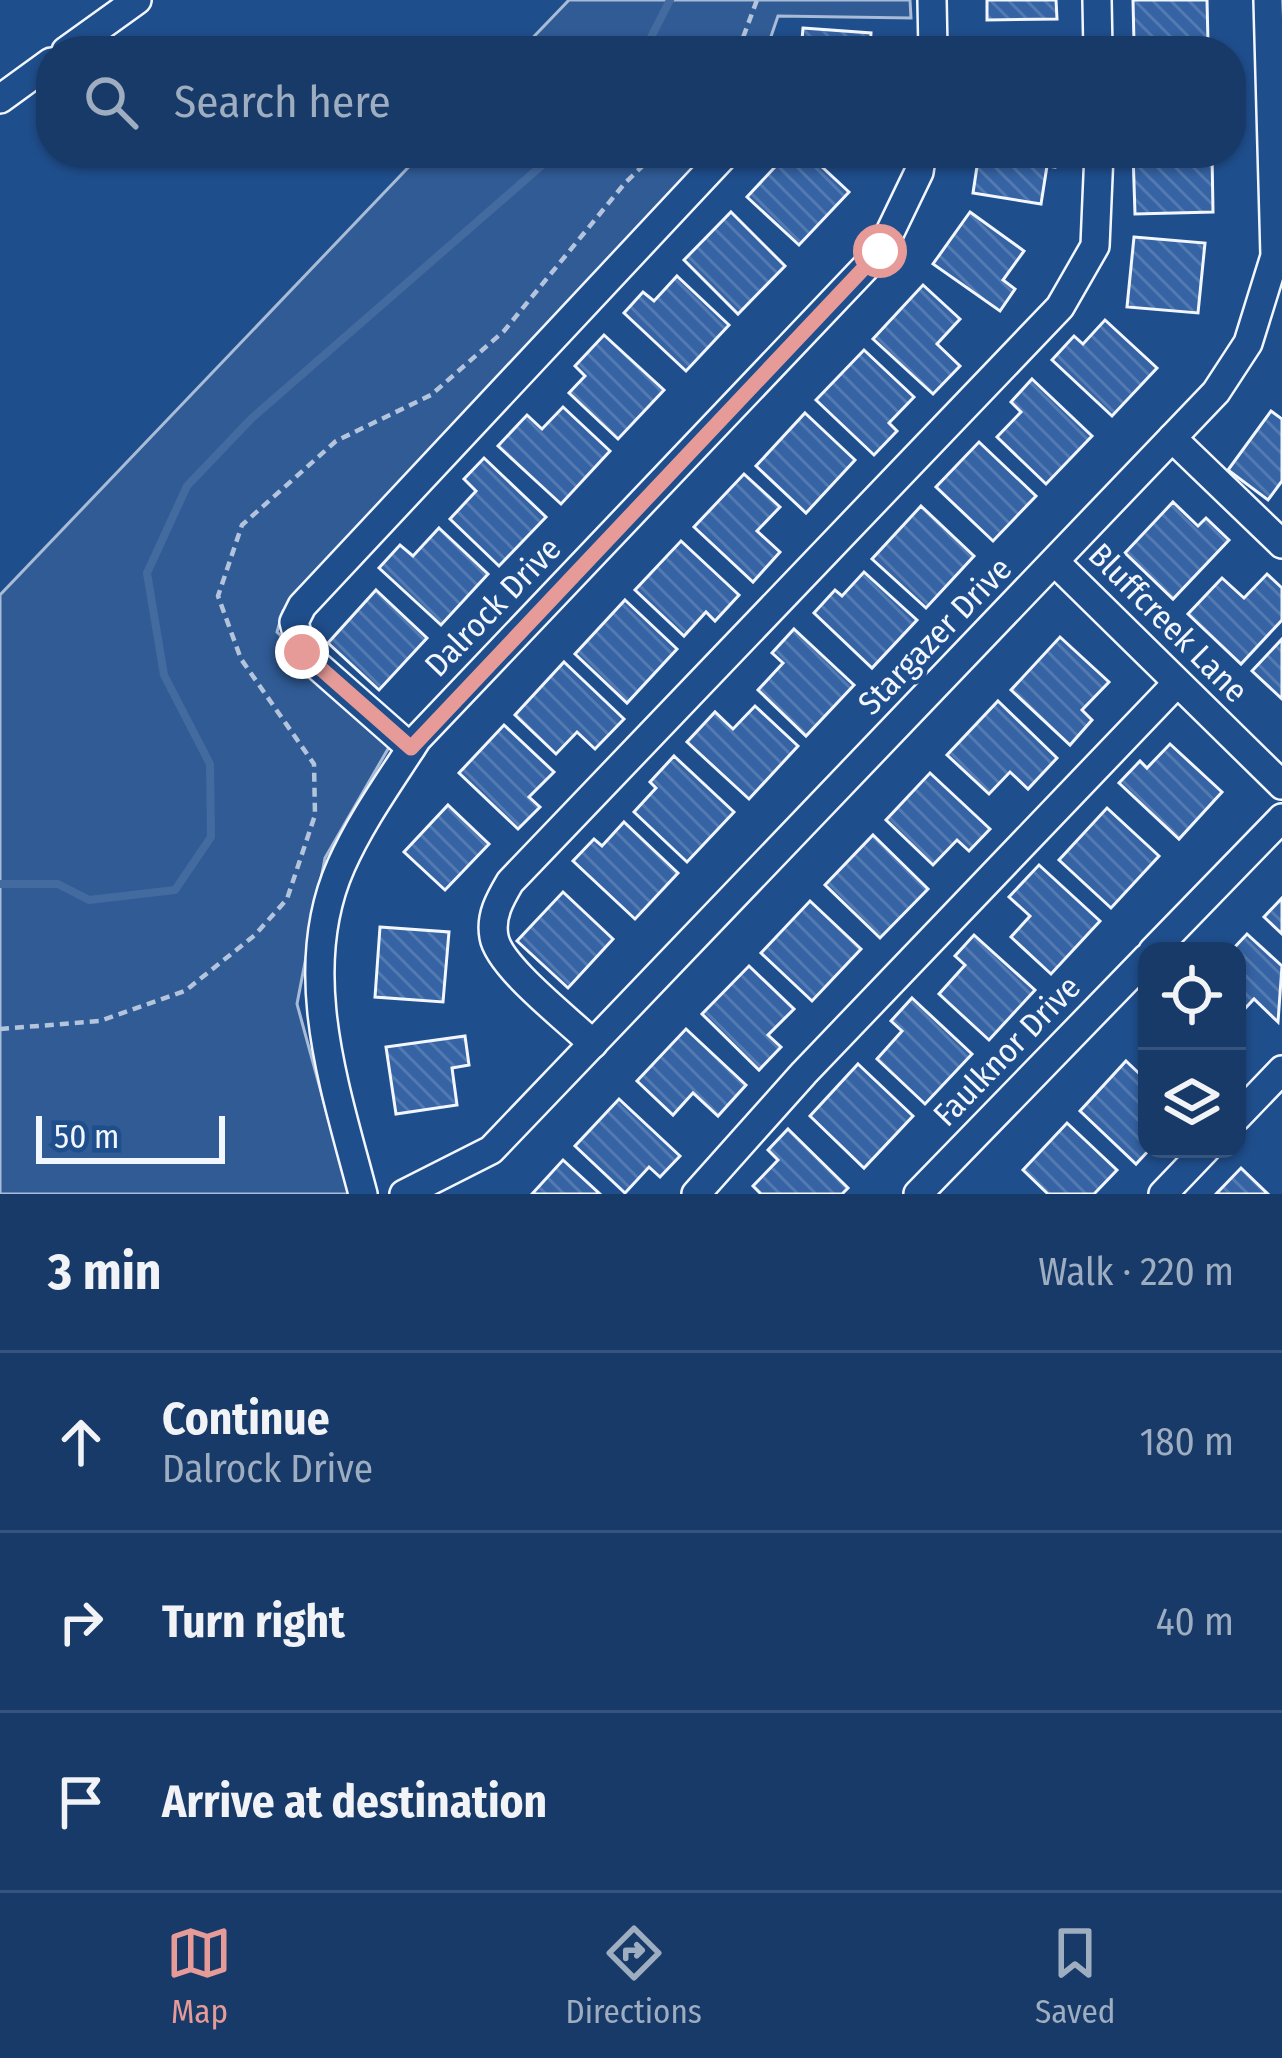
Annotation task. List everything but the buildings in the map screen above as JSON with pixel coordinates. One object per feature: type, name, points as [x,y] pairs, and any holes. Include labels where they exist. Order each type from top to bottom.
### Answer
[{"type":"street","points":[[87,36],[137,0]]},
{"type":"street","points":[[932,0],[932,36]]},
{"type":"street","points":[[1097,0],[1098,36]]},
{"type":"street","name":"Stargazer Drive","points":[[404,1194],[491,1150],[1216,392],[1248,343],[1275,256],[1268,0]]},
{"type":"street","points":[[0,99],[36,73]]},
{"type":"street","points":[[411,748],[302,652],[294,622],[302,606],[712,168]]},
{"type":"street","name":"Dalrock Drive","points":[[363,1194],[321,1032],[324,934],[338,872],[411,748],[880,251],[920,168]]},
{"type":"street","points":[[593,1044],[502,956],[494,937],[496,907],[510,881],[1060,307],[1095,246],[1098,168]]},
{"type":"street","points":[[1172,438],[1282,544]]},
{"type":"street","name":"Bluffcreek Lane","points":[[1056,562],[1282,785]]},
{"type":"street","points":[[696,1194],[804,1073],[1178,682]]},
{"type":"street","points":[[1163,942],[1282,818]]},
{"type":"street","name":"Faulknor Drive","points":[[918,1194],[1138,967]]},
{"type":"street","points":[[1246,1108],[1282,1070]]},
{"type":"street","points":[[1163,1194],[1197,1158]]},
{"type":"path","points":[[744,36],[758,0]]},
{"type":"shaded area","points":[[569,0],[910,0],[911,18],[778,16],[771,36],[534,36]]},
{"type":"shaded area","points":[[408,168],[706,168],[283,611],[277,632],[392,742],[325,858],[297,1004],[349,1194],[0,1194],[0,595]]},
{"type":"waterway","points":[[652,36],[670,0]]},
{"type":"waterway","points":[[0,884],[58,884],[89,900],[175,890],[211,837],[210,764],[164,675],[147,573],[187,486],[252,418],[539,168]]},
{"type":"route","points":[[302,652],[411,748],[880,251]]}]
